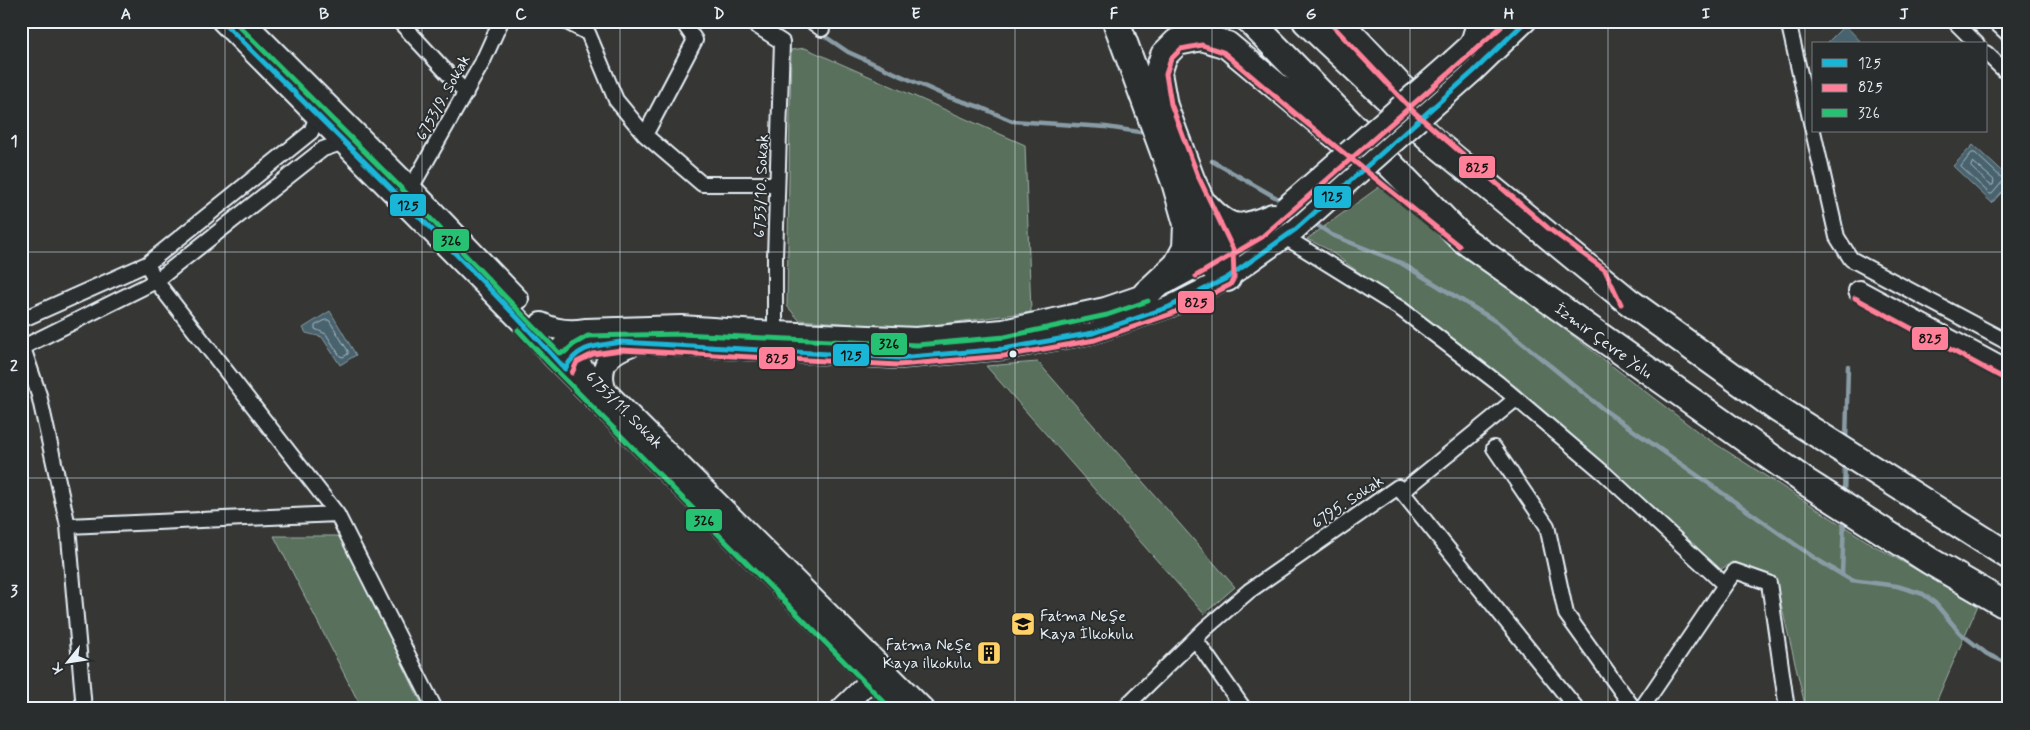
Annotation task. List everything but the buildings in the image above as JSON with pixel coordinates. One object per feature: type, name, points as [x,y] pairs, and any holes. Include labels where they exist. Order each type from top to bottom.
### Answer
[{"type":"highway","points":[[1116,21],[1175,182],[1187,224],[1186,248],[1177,265],[1146,294]]},
{"type":"highway","name":"İzmir Çevre Yolu","points":[[1250,21],[1464,240],[1806,482],[2005,605]]},
{"type":"highway","points":[[1306,21],[1432,140],[1628,301],[1778,409],[2009,556]]},
{"type":"highway","points":[[1338,21],[1419,106],[1553,222],[1611,265],[1628,301]]},
{"type":"highway","points":[[1216,257],[1212,225],[1191,179],[1164,106],[1158,73],[1164,55],[1177,42],[1202,38],[1226,45],[1464,240]]},
{"type":"highway","points":[[1202,201],[1226,224],[1242,228],[1285,223]]},
{"type":"highway","points":[[1187,224],[1216,257],[1227,278]]},
{"type":"street","name":"6753/11. Sokak","points":[[222,21],[530,331],[605,389],[924,709]]},
{"type":"street","name":"6753/11. Sokak","points":[[244,21],[411,188],[541,323],[563,357],[902,709]]},
{"type":"street","points":[[399,21],[466,93]]},
{"type":"street","points":[[565,21],[588,33],[616,100],[645,135],[702,184],[777,184]]},
{"type":"street","points":[[645,135],[695,40],[682,21]]},
{"type":"street","name":"6753/10. Sokak","points":[[749,21],[782,42],[775,257],[776,332]]},
{"type":"street","points":[[563,357],[591,346],[621,342],[898,358],[1003,349],[1092,333],[1169,307],[1227,278],[1454,59],[1478,32],[1496,21]]},
{"type":"street","points":[[541,323],[551,328],[565,330],[681,326],[916,338],[1003,330],[1105,308],[1146,294],[1216,257],[1257,230],[1285,223],[1473,72],[1526,21]]},
{"type":"street","points":[[1788,21],[1812,129]]},
{"type":"street","points":[[1954,21],[1975,42]]},
{"type":"street","points":[[1994,21],[2009,35]]},
{"type":"street","name":"6753/9. Sokak","points":[[411,188],[466,93],[482,62],[498,22]]},
{"type":"street","points":[[1988,55],[2009,75]]},
{"type":"street","points":[[21,320],[147,264],[311,132],[317,116]]},
{"type":"street","points":[[1813,132],[1836,237],[1851,259],[1879,276],[2009,343]]},
{"type":"street","points":[[84,709],[68,526],[39,394],[22,344],[156,282],[323,149],[344,142]]},
{"type":"street","points":[[1285,223],[1401,309],[1516,399],[1605,474],[1725,585]]},
{"type":"street","points":[[147,264],[156,282],[337,514],[435,709]]},
{"type":"street","points":[[1858,291],[2009,372]]},
{"type":"street","points":[[563,357],[570,338],[586,329]]},
{"type":"street","points":[[605,389],[602,372],[604,366],[619,350],[636,343]]},
{"type":"street","points":[[1402,492],[1516,399]]},
{"type":"street","points":[[1494,448],[1546,526],[1566,614],[1634,709]]},
{"type":"street","name":"6795. Sokak","points":[[1123,709],[1195,639],[1249,591],[1398,487],[1577,709]]},
{"type":"street","points":[[68,526],[337,514]]},
{"type":"street","points":[[1641,709],[1735,571],[1769,583],[1787,709]]},
{"type":"street","points":[[1195,639],[1244,709]]},
{"type":"street","points":[[841,709],[872,678]]},
{"type":"green space","points":[[805,48],[1025,145],[1031,312],[912,328],[799,320],[787,306],[791,50]]},
{"type":"green space","points":[[1379,187],[1702,435],[1873,545],[1978,605],[1933,709],[1806,709],[1776,583],[1732,562],[1717,572],[1518,388],[1327,249],[1307,239]]},
{"type":"green space","points":[[1038,362],[1235,587],[1204,614],[986,366]]},
{"type":"green space","points":[[274,536],[341,536],[424,709],[362,709]]},
{"type":"water","points":[[1845,25],[1861,42],[1828,42]]},
{"type":"water","points":[[1973,145],[2009,178],[2009,184],[1992,203],[1953,166]]},
{"type":"water","points":[[330,311],[356,355],[340,365],[322,337],[306,333],[303,328]]},
{"type":"waterway","points":[[820,33],[848,52],[946,96],[980,107],[1012,121],[1106,127],[1146,133]]},
{"type":"waterway","points":[[1212,161],[1282,201]]},
{"type":"waterway","points":[[1311,221],[1332,235],[1401,263],[1497,322],[1603,409],[1816,559],[1851,580],[1897,586],[1923,594],[1935,603],[1960,633],[1987,654],[2009,664]]},
{"type":"waterway","points":[[1846,442],[1848,366]]},
{"type":"waterway","points":[[1844,495],[1845,463]]},
{"type":"waterway","points":[[1842,575],[1844,518]]},
{"type":"transit line","name":"125","points":[[222,21],[439,236],[565,369],[576,355],[588,348],[621,342],[898,358],[1003,349],[1093,333],[1169,307],[1227,278],[1296,229],[1473,72],[1526,21]]},
{"type":"transit line","name":"326","points":[[239,26],[406,193],[559,353],[565,352],[588,336],[681,334],[917,345],[1005,337],[1107,315],[1148,301]]},
{"type":"transit line","name":"825","points":[[1333,26],[1414,112],[1548,228],[1605,270],[1621,304]]},
{"type":"transit line","name":"825","points":[[1196,276],[1262,237],[1501,27]]},
{"type":"transit line","name":"825","points":[[572,373],[577,362],[593,354],[621,350],[898,365],[1004,356],[1095,340],[1171,314],[1230,285],[1234,278],[1233,249],[1198,176],[1171,104],[1166,74],[1171,59],[1181,49],[1202,45],[1223,52],[1303,120],[1459,246]]},
{"type":"transit line","name":"825","points":[[1855,298],[2005,379]]},
{"type":"transit line","name":"326","points":[[518,330],[891,709]]},
{"type":"place","name":"Fatma Neşe Kaya İlkokulu","points":[[1023,624]]},
{"type":"place","name":"Fatma Neşe Kaya ilkokulu","points":[[989,653]]}]
